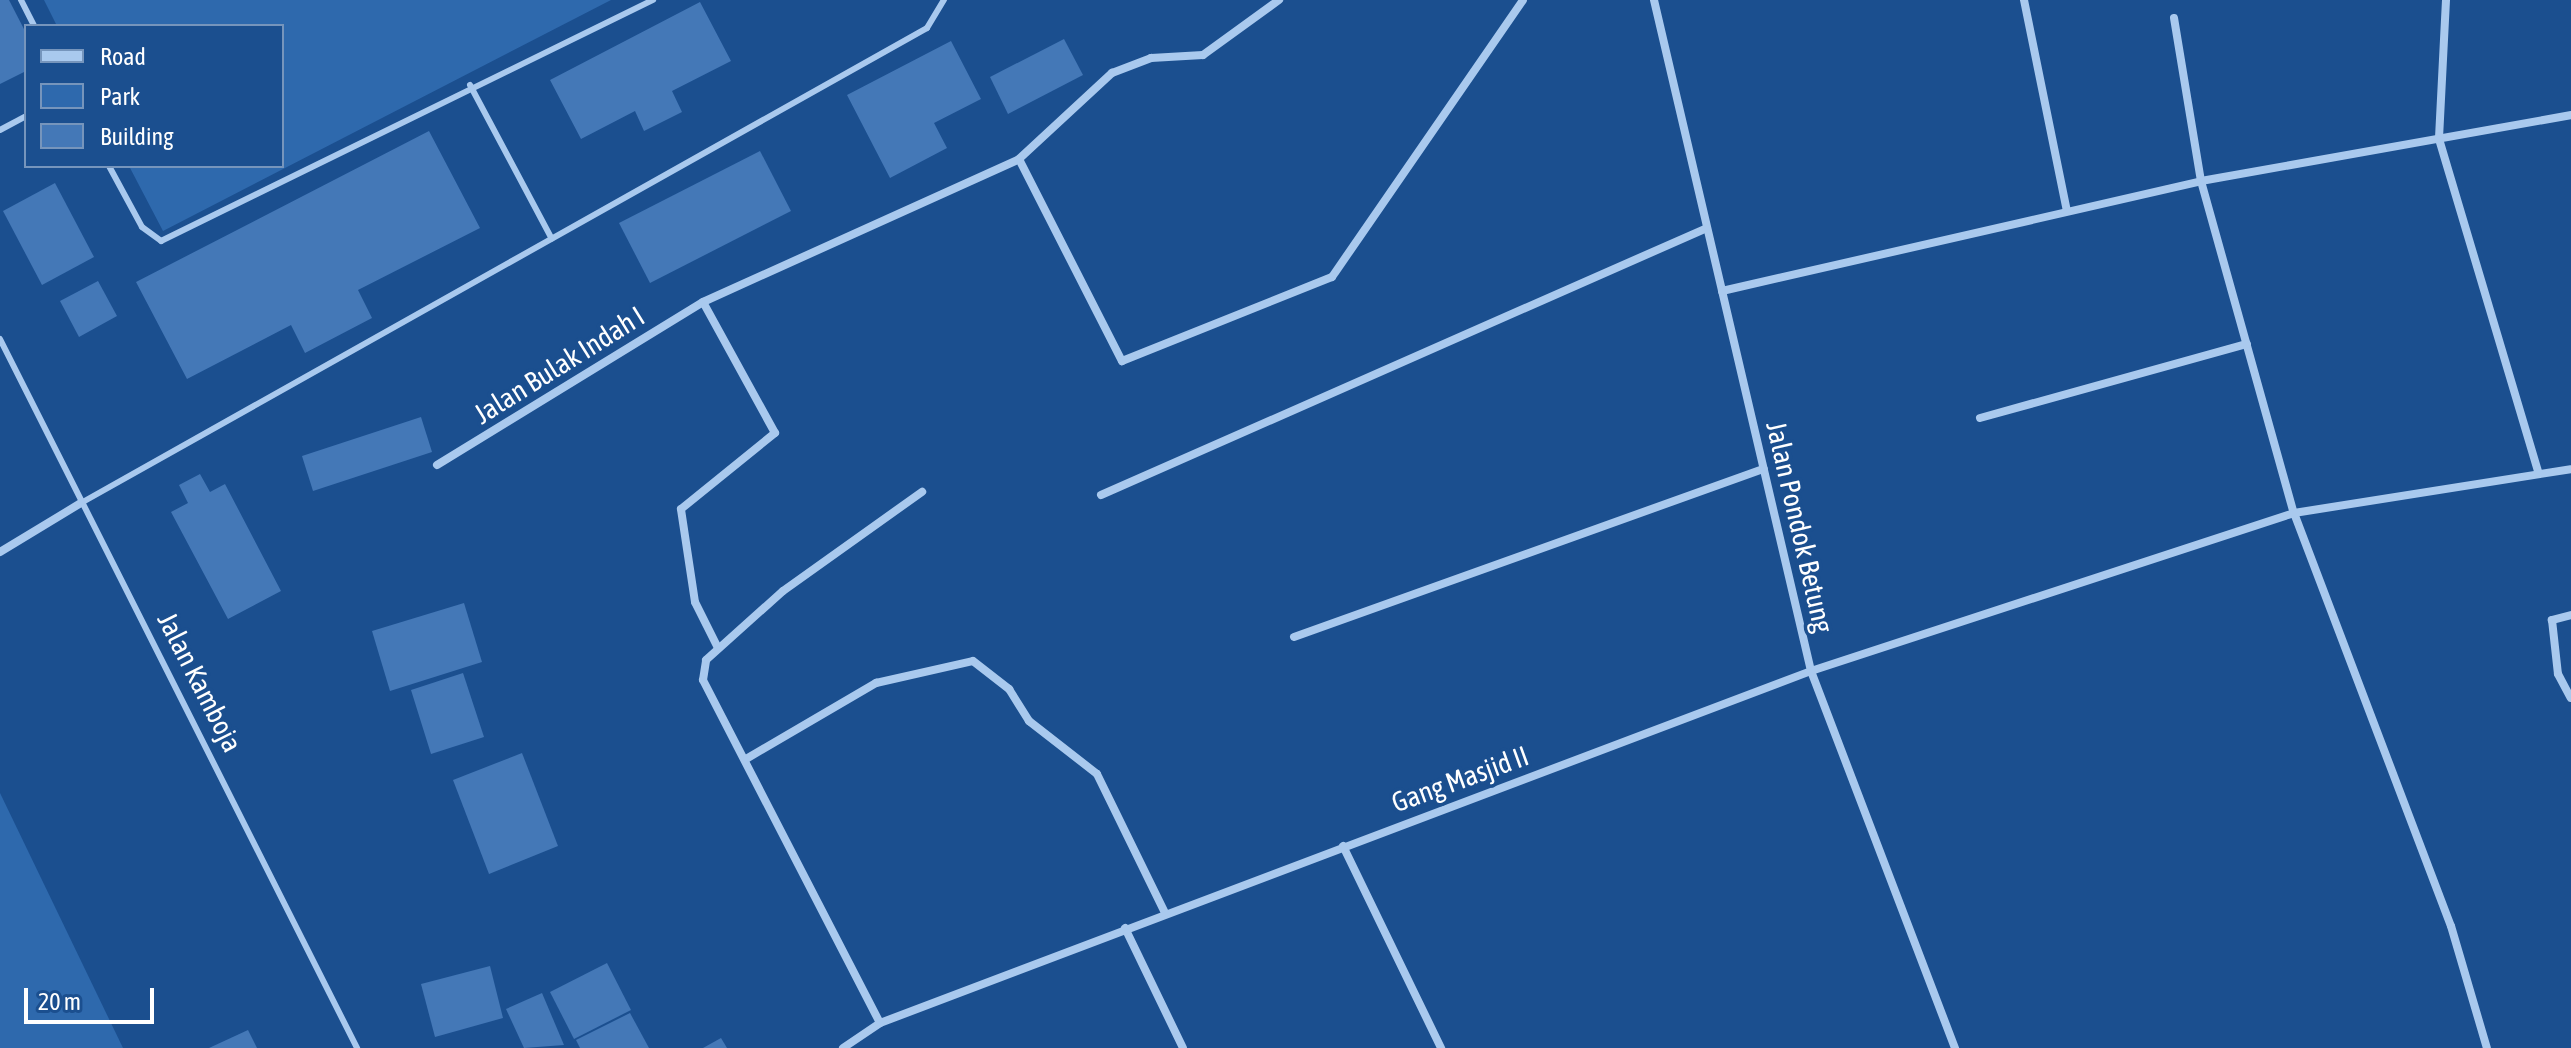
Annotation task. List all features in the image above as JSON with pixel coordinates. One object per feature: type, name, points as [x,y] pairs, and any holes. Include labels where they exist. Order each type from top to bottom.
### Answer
[{"type":"street","name":"Jalan Bulak Indah I","points":[[437,465],[703,302],[1019,159],[1112,73],[1151,58],[1203,55],[1279,0]]},
{"type":"street","points":[[1019,159],[1122,361],[1332,277],[1523,0]]},
{"type":"street","name":"Jalan Pondok Betung","points":[[1654,0],[1811,671],[1955,1048]]},
{"type":"street","points":[[2024,0],[2067,211]]},
{"type":"street","points":[[2446,0],[2439,139],[2538,472]]},
{"type":"street","points":[[2174,18],[2201,181],[2294,513],[2451,926],[2487,1048]]},
{"type":"street","points":[[1722,291],[2201,181],[2571,115]]},
{"type":"street","points":[[1101,495],[1707,228]]},
{"type":"street","points":[[703,302],[775,433],[681,509],[695,602],[718,648]]},
{"type":"street","points":[[1980,418],[2247,344]]},
{"type":"street","points":[[1294,637],[1764,469]]},
{"type":"street","name":"Gang Masjid II","points":[[843,1048],[880,1023],[1811,671],[2294,513],[2571,469]]},
{"type":"street","points":[[880,1023],[703,680],[706,660],[783,591],[922,492]]},
{"type":"street","points":[[0,552],[81,503]]},
{"type":"street","points":[[2571,615],[2552,620],[2558,674],[2571,698]]},
{"type":"street","points":[[746,759],[876,683],[973,661],[985,666],[1009,689],[1029,721],[1097,774],[1165,913]]},
{"type":"street","points":[[1343,846],[1441,1048]]},
{"type":"street","points":[[1125,928],[1183,1048]]},
{"type":"lane","points":[[21,0],[33,24]]},
{"type":"lane","points":[[110,168],[142,227],[161,241],[470,85],[653,0]]},
{"type":"lane","points":[[81,503],[927,28],[944,0]]},
{"type":"lane","points":[[470,85],[552,239]]},
{"type":"lane","points":[[0,130],[24,117]]},
{"type":"lane","name":"Jalan Kamboja","points":[[0,339],[81,503],[175,679],[357,1048]]},
{"type":"green space","points":[[44,0],[611,0],[163,231],[130,168],[284,168],[284,24],[56,24]]},
{"type":"green space","points":[[0,793],[123,1048],[0,1048]]},
{"type":"building","points":[[0,0],[9,0],[24,29],[24,72],[0,84]]},
{"type":"building","points":[[700,2],[731,61],[672,91],[682,112],[644,131],[635,111],[581,139],[550,80]]},
{"type":"building","points":[[1064,39],[1083,75],[1008,114],[990,77]]},
{"type":"building","points":[[951,41],[981,99],[934,123],[947,148],[890,178],[847,95]]},
{"type":"building","points":[[429,131],[480,228],[358,290],[372,318],[305,353],[291,325],[187,379],[136,282]]},
{"type":"building","points":[[760,151],[791,211],[650,283],[619,223]]},
{"type":"building","points":[[55,183],[94,257],[42,285],[3,211]]},
{"type":"building","points":[[98,281],[117,316],[79,337],[60,301]]},
{"type":"building","points":[[421,417],[432,452],[313,491],[302,456]]},
{"type":"building","points":[[200,474],[210,492],[225,484],[281,591],[228,619],[171,512],[188,503],[179,485]]},
{"type":"building","points":[[464,603],[482,662],[390,691],[372,631]]},
{"type":"building","points":[[463,673],[484,737],[431,754],[411,690]]},
{"type":"building","points":[[522,753],[558,846],[489,874],[453,780]]},
{"type":"building","points":[[607,963],[631,1010],[574,1039],[550,992]]},
{"type":"building","points":[[490,966],[503,1018],[435,1037],[421,984]]},
{"type":"building","points":[[542,993],[564,1045],[524,1048],[506,1009]]},
{"type":"building","points":[[630,1013],[649,1048],[580,1048],[576,1040]]},
{"type":"building","points":[[248,1030],[257,1048],[209,1048]]},
{"type":"building","points":[[721,1038],[727,1048],[703,1048]]}]
